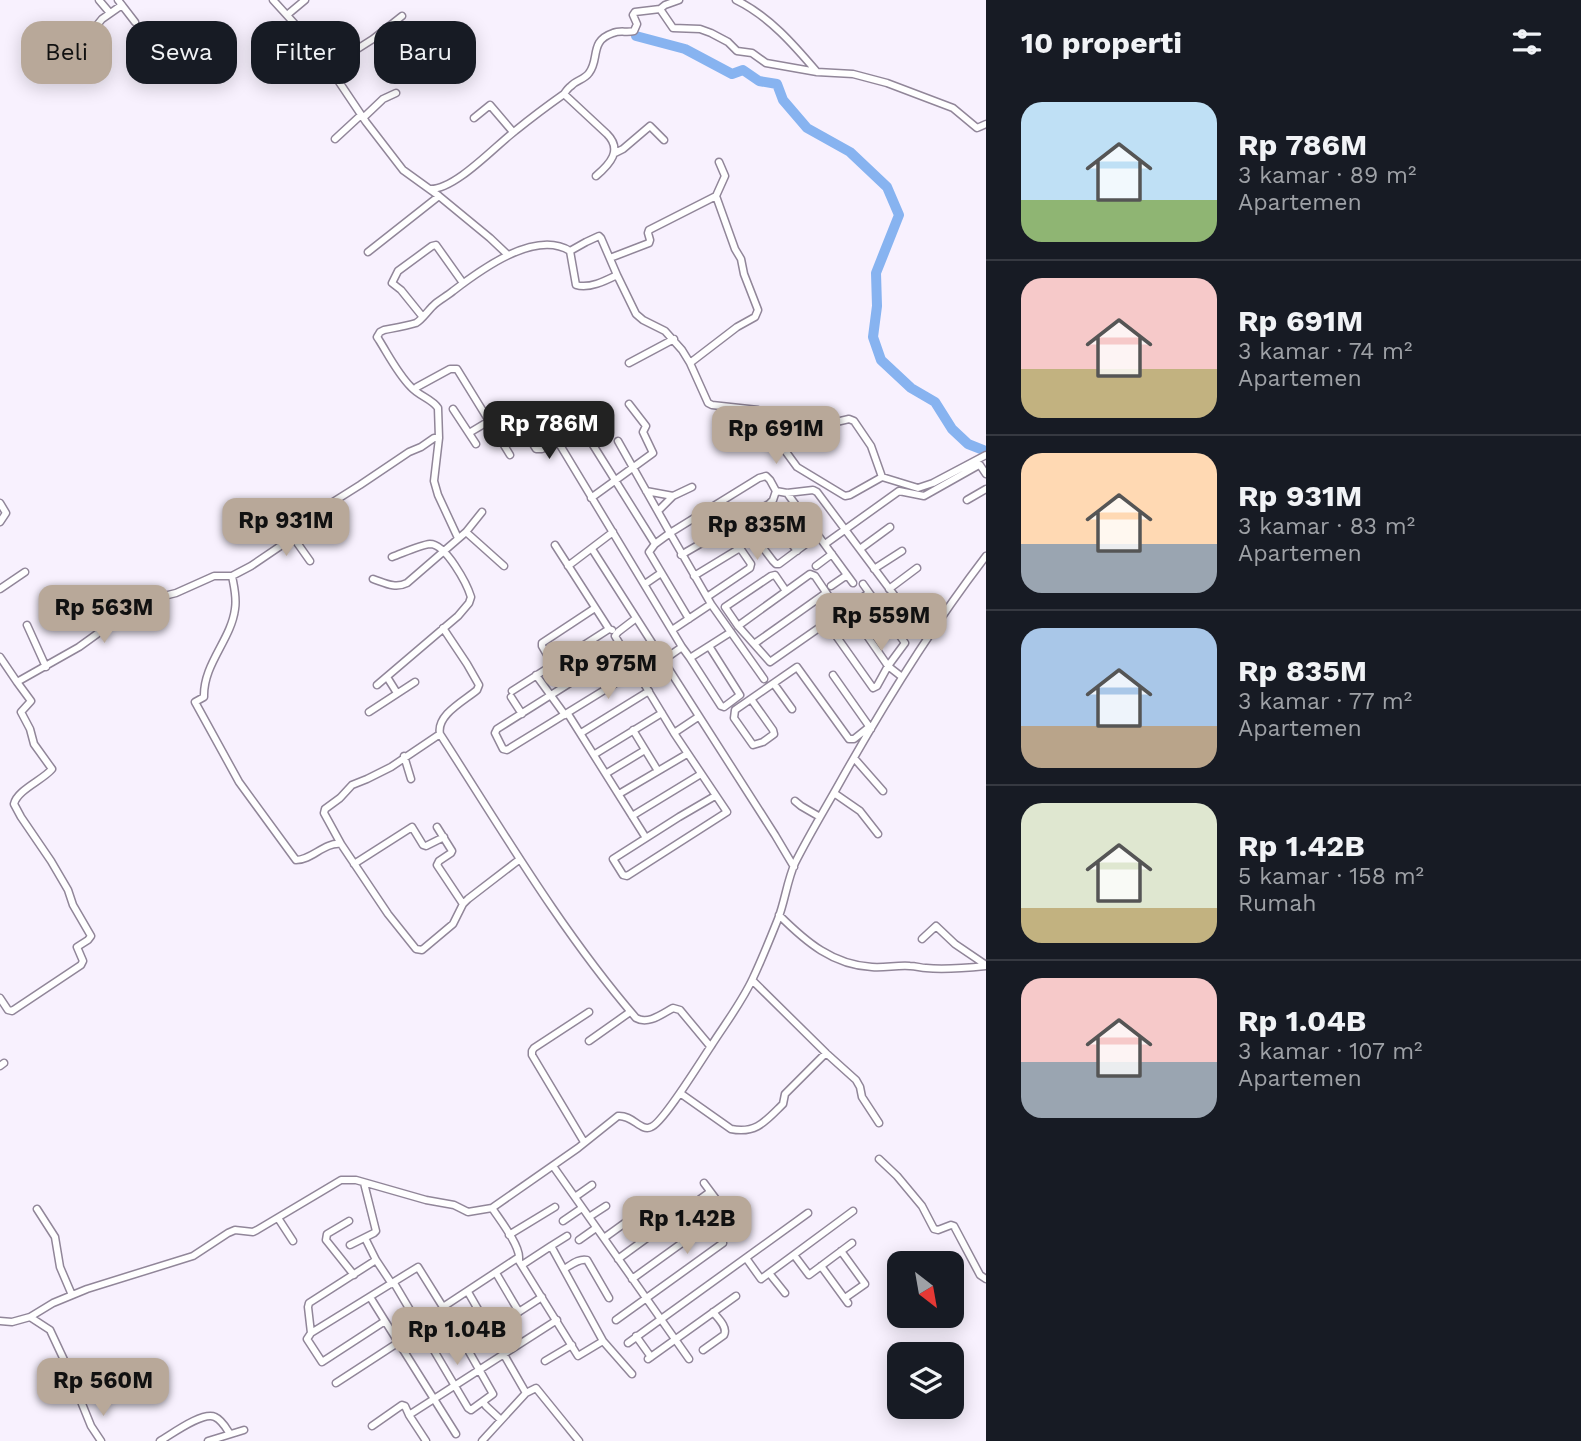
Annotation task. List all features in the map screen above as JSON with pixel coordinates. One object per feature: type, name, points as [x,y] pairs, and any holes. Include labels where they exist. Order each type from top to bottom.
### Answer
[{"type":"street","points":[[99,0],[110,13]]},
{"type":"street","points":[[273,0],[292,21]]},
{"type":"street","points":[[287,15],[305,0]]},
{"type":"street","points":[[429,189],[437,190],[457,179],[564,94],[571,85],[589,74],[601,40],[617,32],[627,33],[634,30],[635,12],[660,9],[679,0]]},
{"type":"street","points":[[736,0],[750,7],[779,30],[817,72]]},
{"type":"street","points":[[100,21],[120,2],[134,21]]},
{"type":"street","points":[[660,9],[673,28],[700,29],[723,39],[740,52],[756,55],[765,63],[817,72],[853,74],[878,80],[953,108],[978,128],[986,124]]},
{"type":"street","points":[[360,47],[402,16]]},
{"type":"street","points":[[340,84],[403,170],[490,237],[508,256]]},
{"type":"street","points":[[335,139],[383,99],[396,93]]},
{"type":"street","points":[[564,94],[612,140],[615,153]]},
{"type":"street","points":[[474,118],[490,105],[513,132]]},
{"type":"street","points":[[596,176],[615,153],[624,149],[650,126],[664,140]]},
{"type":"street","points":[[610,258],[649,243],[649,230],[716,196],[725,176],[719,162]]},
{"type":"street","points":[[368,252],[439,196]]},
{"type":"street","points":[[691,363],[737,327],[755,317],[758,310],[716,196]]},
{"type":"street","points":[[570,251],[599,236],[631,307],[640,318],[665,331],[674,340],[691,363],[708,402],[712,405],[758,410],[797,467],[845,496],[882,477],[918,488],[933,483],[985,455]]},
{"type":"street","points":[[422,316],[392,283],[398,271],[436,245],[463,283]]},
{"type":"street","points":[[458,538],[434,481],[439,438],[438,408],[408,384],[377,337],[380,332],[416,323],[434,304],[485,267],[524,249],[538,246],[564,247],[570,251],[576,285],[584,287],[617,275]]},
{"type":"street","points":[[629,363],[674,340]]},
{"type":"street","points":[[416,387],[450,369],[457,369],[510,454]]},
{"type":"street","points":[[592,498],[653,453],[643,432],[646,426],[629,404]]},
{"type":"street","points":[[453,409],[475,444]]},
{"type":"street","points":[[469,433],[509,409],[536,449],[542,450],[577,428],[583,429],[655,544]]},
{"type":"street","points":[[819,426],[849,419],[854,421],[870,446],[882,477]]},
{"type":"street","points":[[17,682],[79,647],[123,610],[141,599],[176,593],[214,576],[232,576],[251,566],[313,523],[333,502],[409,452],[434,438],[439,438]]},
{"type":"street","points":[[618,441],[709,601],[764,679]]},
{"type":"street","points":[[557,442],[682,647],[721,706],[724,706],[740,695],[709,646]]},
{"type":"street","points":[[825,544],[899,491],[924,496],[979,465],[986,474]]},
{"type":"street","points":[[681,555],[773,500],[776,491],[770,480],[766,476],[762,477],[670,533],[649,552],[689,619]]},
{"type":"street","points":[[658,511],[673,496],[692,487]]},
{"type":"street","points":[[967,500],[986,489]]},
{"type":"street","points":[[646,491],[673,496]]},
{"type":"street","points":[[776,491],[817,492],[927,639]]},
{"type":"street","points":[[787,493],[853,583]]},
{"type":"street","points":[[0,503],[6,513],[0,522]]},
{"type":"street","points":[[764,507],[797,551]]},
{"type":"street","points":[[373,579],[393,586],[403,585],[466,532],[482,512]]},
{"type":"street","points":[[860,549],[890,527]]},
{"type":"street","points":[[466,532],[505,566]]},
{"type":"street","points":[[568,566],[613,532]]},
{"type":"street","points":[[751,532],[776,564],[818,535]]},
{"type":"street","points":[[293,537],[310,561]]},
{"type":"street","points":[[377,685],[443,628],[469,603],[471,597],[444,550],[436,545],[430,544],[392,557]]},
{"type":"street","points":[[555,545],[609,629],[618,632]]},
{"type":"street","points":[[672,630],[689,619],[750,568],[751,564],[740,548],[694,576]]},
{"type":"street","points":[[592,549],[794,867]]},
{"type":"street","points":[[874,569],[902,551]]},
{"type":"street","points":[[816,566],[832,554]]},
{"type":"street","points":[[0,1321],[12,1322],[30,1317],[72,1295],[186,1259],[228,1233],[240,1230],[253,1232],[341,1180],[356,1180],[474,1212],[492,1208],[553,1166],[615,1118],[621,1116],[632,1119],[641,1127],[654,1126],[680,1093],[752,980],[779,915],[794,867],[870,728],[956,595],[986,556]]},
{"type":"street","points":[[890,589],[917,568]]},
{"type":"street","points":[[0,589],[25,572]]},
{"type":"street","points":[[645,583],[661,573]]},
{"type":"street","points":[[738,626],[810,574],[815,576],[841,614]]},
{"type":"street","points":[[786,591],[775,575],[771,576],[725,607],[770,662],[869,593]]},
{"type":"street","points":[[831,586],[847,575]]},
{"type":"street","points":[[232,576],[236,598],[234,617],[205,681],[204,699],[197,700],[195,704],[239,782],[296,860],[306,859],[335,843],[341,844]]},
{"type":"street","points":[[827,623],[873,688],[877,686],[905,643],[863,584]]},
{"type":"street","points":[[754,644],[826,593]]},
{"type":"street","points":[[553,665],[542,643],[595,608]]},
{"type":"street","points":[[848,608],[888,666],[902,677]]},
{"type":"street","points":[[635,619],[615,635],[687,754],[727,812],[623,876],[613,860],[715,796]]},
{"type":"street","points":[[27,625],[46,667]]},
{"type":"street","points":[[443,628],[479,687],[443,718],[438,729],[440,734],[520,859],[590,961],[631,1012],[641,1021],[648,1021],[677,1008],[710,1046]]},
{"type":"street","points":[[522,714],[511,694],[609,629]]},
{"type":"street","points":[[690,658],[731,632]]},
{"type":"street","points":[[662,661],[682,647]]},
{"type":"street","points":[[624,649],[495,731],[505,750],[567,715],[637,670]]},
{"type":"street","points":[[0,657],[31,701],[21,712],[30,729],[32,741],[52,769],[17,796],[14,804],[51,861],[92,936],[76,947],[83,961],[81,965],[12,1011],[8,1010],[0,998]]},
{"type":"street","points":[[751,699],[774,730],[770,737],[753,745],[734,718],[735,710],[797,667],[849,738],[854,739],[870,728]]},
{"type":"street","points":[[833,675],[870,728]]},
{"type":"street","points":[[536,676],[581,733],[646,838]]},
{"type":"street","points":[[387,677],[397,693]]},
{"type":"street","points":[[369,712],[415,682]]},
{"type":"street","points":[[774,684],[792,709]]},
{"type":"street","points":[[581,733],[649,691]]},
{"type":"street","points":[[595,754],[662,713]]},
{"type":"street","points":[[674,733],[698,717]]},
{"type":"street","points":[[633,730],[658,771]]},
{"type":"street","points":[[440,734],[391,767],[352,785],[324,811],[341,844],[416,950],[422,950],[453,924],[463,904],[520,859]]},
{"type":"street","points":[[607,774],[645,750]]},
{"type":"street","points":[[619,794],[687,754]]},
{"type":"street","points":[[404,757],[411,779]]},
{"type":"street","points":[[854,758],[883,791]]},
{"type":"street","points":[[632,816],[701,774]]},
{"type":"street","points":[[834,793],[860,811],[878,834]]},
{"type":"street","points":[[795,801],[820,817]]},
{"type":"street","points":[[354,864],[412,827],[423,845],[444,837]]},
{"type":"street","points":[[437,827],[452,850],[437,866],[463,904]]},
{"type":"street","points":[[779,915],[799,935],[822,952],[848,963],[929,969],[986,965]]},
{"type":"street","points":[[922,939],[936,926],[955,944],[986,965]]},
{"type":"street","points":[[752,980],[856,1080],[862,1097],[879,1123]]},
{"type":"street","points":[[584,1142],[532,1051],[589,1012]]},
{"type":"street","points":[[589,1041],[631,1012]]},
{"type":"street","points":[[680,1093],[731,1129],[748,1130],[764,1123],[783,1104],[785,1094],[826,1053]]},
{"type":"street","points":[[878,1159],[897,1176],[922,1206],[934,1229],[953,1225],[980,1275],[986,1279]]},
{"type":"street","points":[[553,1166],[689,1359]]},
{"type":"street","points":[[350,1245],[374,1233],[376,1226],[364,1183]]},
{"type":"street","points":[[704,1183],[733,1222]]},
{"type":"street","points":[[575,1197],[592,1185]]},
{"type":"street","points":[[618,1259],[710,1192]]},
{"type":"street","points":[[589,1217],[606,1206]]},
{"type":"street","points":[[509,1235],[555,1207]]},
{"type":"street","points":[[604,1238],[647,1207]]},
{"type":"street","points":[[492,1208],[519,1251],[522,1265],[578,1356],[603,1341]]},
{"type":"street","points":[[563,1221],[582,1208]]},
{"type":"street","points":[[37,1209],[55,1237],[60,1267],[72,1295]]},
{"type":"street","points":[[746,1258],[761,1279],[853,1211]]},
{"type":"street","points":[[632,1279],[725,1212]]},
{"type":"street","points":[[628,1343],[808,1213]]},
{"type":"street","points":[[278,1218],[293,1241]]},
{"type":"street","points":[[349,1221],[327,1234],[326,1241],[354,1275]]},
{"type":"street","points":[[579,1240],[596,1228]]},
{"type":"street","points":[[522,1265],[567,1236]]},
{"type":"street","points":[[365,1238],[376,1260],[393,1283],[425,1334],[470,1410],[493,1394],[419,1267],[393,1283],[370,1297],[312,1333],[307,1339],[322,1362],[385,1321]]},
{"type":"street","points":[[616,1320],[723,1243]]},
{"type":"street","points":[[793,1255],[809,1275],[852,1243]]},
{"type":"street","points":[[551,1246],[603,1341],[632,1374]]},
{"type":"street","points":[[821,1266],[846,1300],[864,1283],[841,1251]]},
{"type":"street","points":[[443,1307],[519,1257]]},
{"type":"street","points":[[312,1333],[308,1305],[376,1260]]},
{"type":"street","points":[[564,1269],[577,1261],[587,1260],[609,1298]]},
{"type":"street","points":[[496,1273],[519,1312]]},
{"type":"street","points":[[769,1273],[785,1293]]},
{"type":"street","points":[[468,1292],[526,1393]]},
{"type":"street","points":[[636,1336],[650,1358],[736,1296]]},
{"type":"street","points":[[370,1297],[456,1434]]},
{"type":"street","points":[[489,1331],[542,1297]]},
{"type":"street","points":[[703,1350],[726,1331],[713,1312]]},
{"type":"street","points":[[30,1317],[50,1330],[91,1426],[101,1441]]},
{"type":"street","points":[[336,1383],[451,1320]]},
{"type":"street","points":[[409,1415],[557,1320]]},
{"type":"street","points":[[545,1361],[572,1345]]},
{"type":"street","points":[[482,1441],[526,1393],[536,1388],[579,1441]]},
{"type":"street","points":[[483,1402],[501,1420]]},
{"type":"street","points":[[372,1426],[402,1405],[426,1441]]},
{"type":"street","points":[[160,1441],[208,1416],[214,1416],[222,1422],[230,1434]]},
{"type":"street","points":[[208,1441],[244,1430]]},
{"type":"waterway","points":[[636,36],[685,49],[732,74],[743,70],[759,81],[777,84],[783,100],[807,128],[850,152],[887,187],[899,215],[876,273],[877,306],[873,337],[881,360],[911,388],[935,402],[952,429],[968,444],[986,451]]}]
